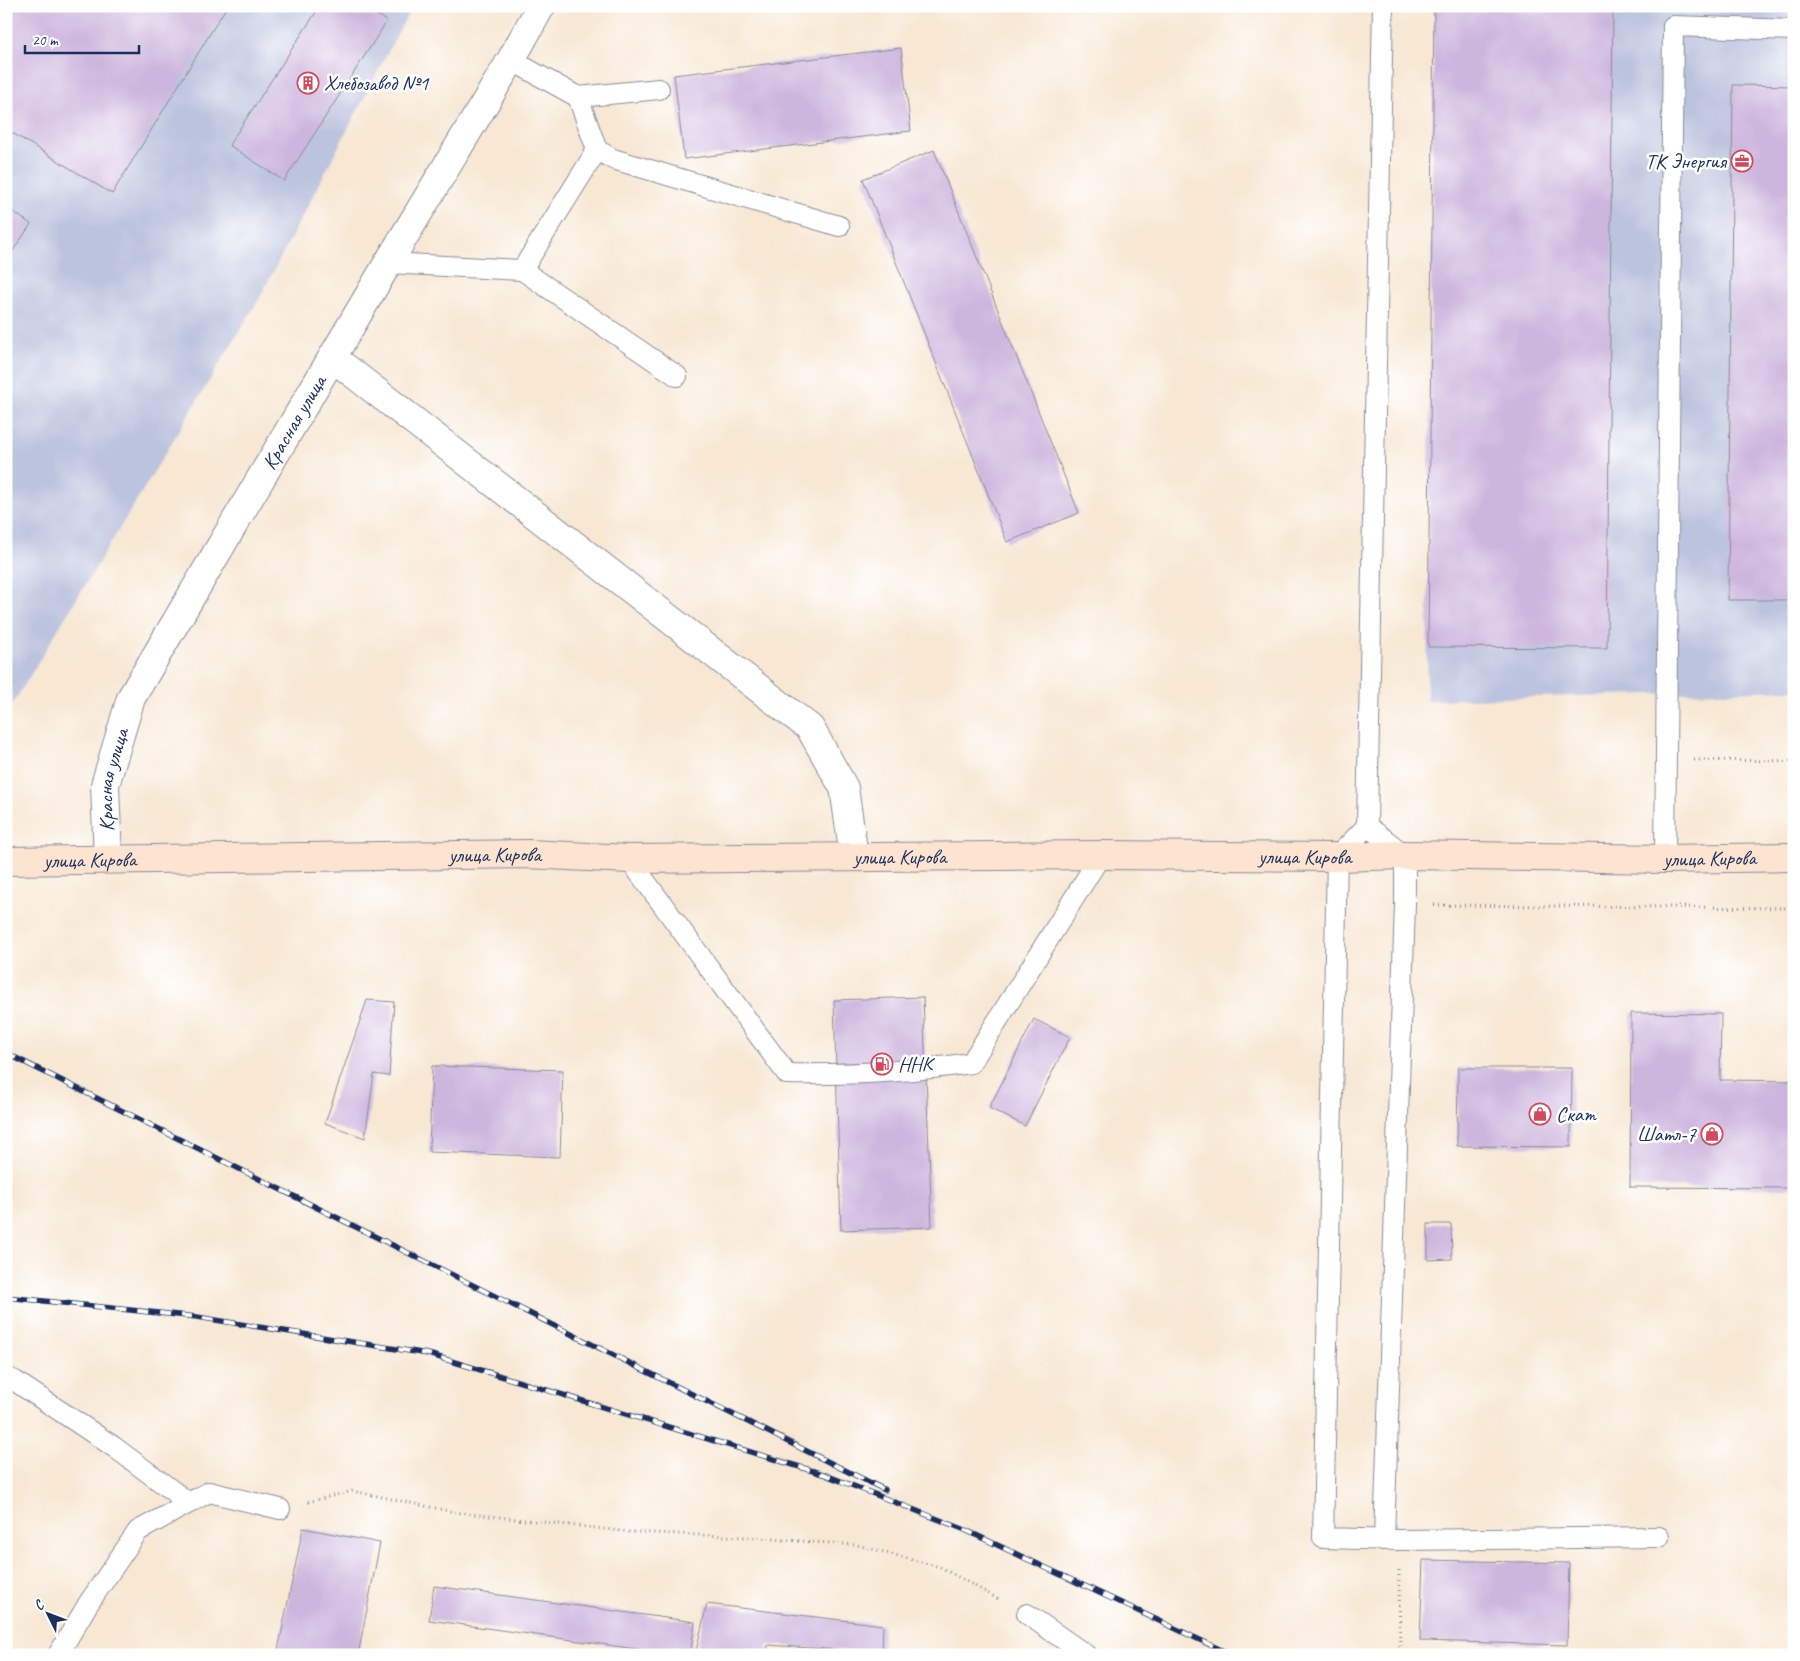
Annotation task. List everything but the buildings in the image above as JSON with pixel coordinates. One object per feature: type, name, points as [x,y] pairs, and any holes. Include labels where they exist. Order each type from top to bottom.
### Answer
[{"type":"main road","name":"улица Кирова","points":[[6,861],[108,858],[528,854],[629,859],[1101,855],[1337,857],[1405,855],[1665,859],[1794,857]]},
{"type":"street","name":"Красная улица","points":[[108,858],[105,785],[131,698],[388,263],[511,60],[541,6]]},
{"type":"street","points":[[333,358],[810,728],[844,788],[854,856]]},
{"type":"lane","points":[[1383,6],[1367,826],[1337,857],[1323,1538],[1392,1540],[1659,1537]]},
{"type":"lane","points":[[1665,859],[1673,26],[1794,30]]},
{"type":"lane","points":[[511,60],[578,97],[659,90]]},
{"type":"lane","points":[[578,97],[597,150],[614,159],[839,226]]},
{"type":"lane","points":[[522,270],[597,150]]},
{"type":"lane","points":[[388,263],[522,270],[677,376]]},
{"type":"lane","points":[[1367,826],[1405,855],[1392,1540]]},
{"type":"lane","points":[[629,859],[787,1074],[841,1075],[934,1068],[971,1063],[1101,855]]},
{"type":"lane","points":[[6,1377],[15,1381],[114,1447],[189,1503]]},
{"type":"lane","points":[[58,1655],[88,1604],[138,1531],[209,1492],[280,1509]]},
{"type":"lane","points":[[1027,1614],[1086,1655]]},
{"type":"path","points":[[1666,759],[1794,761]]},
{"type":"path","points":[[1405,904],[1794,908]]},
{"type":"path","points":[[280,1509],[353,1491],[454,1512],[621,1531],[856,1545],[940,1567],[1027,1614]]},
{"type":"path","points":[[1392,1540],[1400,1655]]},
{"type":"shaded area","points":[[6,6],[412,6],[259,299],[6,715]]},
{"type":"shaded area","points":[[1434,6],[1794,6],[1794,690],[1427,700]]},
{"type":"railway","points":[[6,1053],[885,1490]]},
{"type":"railway","points":[[6,1297],[197,1317],[428,1354],[823,1474],[963,1529],[1232,1655]]},
{"type":"place","name":"Хлебозавод №1","points":[[308,83]]},
{"type":"place","name":"ТК Энергия","points":[[1742,161]]},
{"type":"place","name":"ННК","points":[[882,1064]]},
{"type":"place","name":"Скат","points":[[1540,1114]]},
{"type":"place","name":"Шатл-7","points":[[1712,1134]]}]
